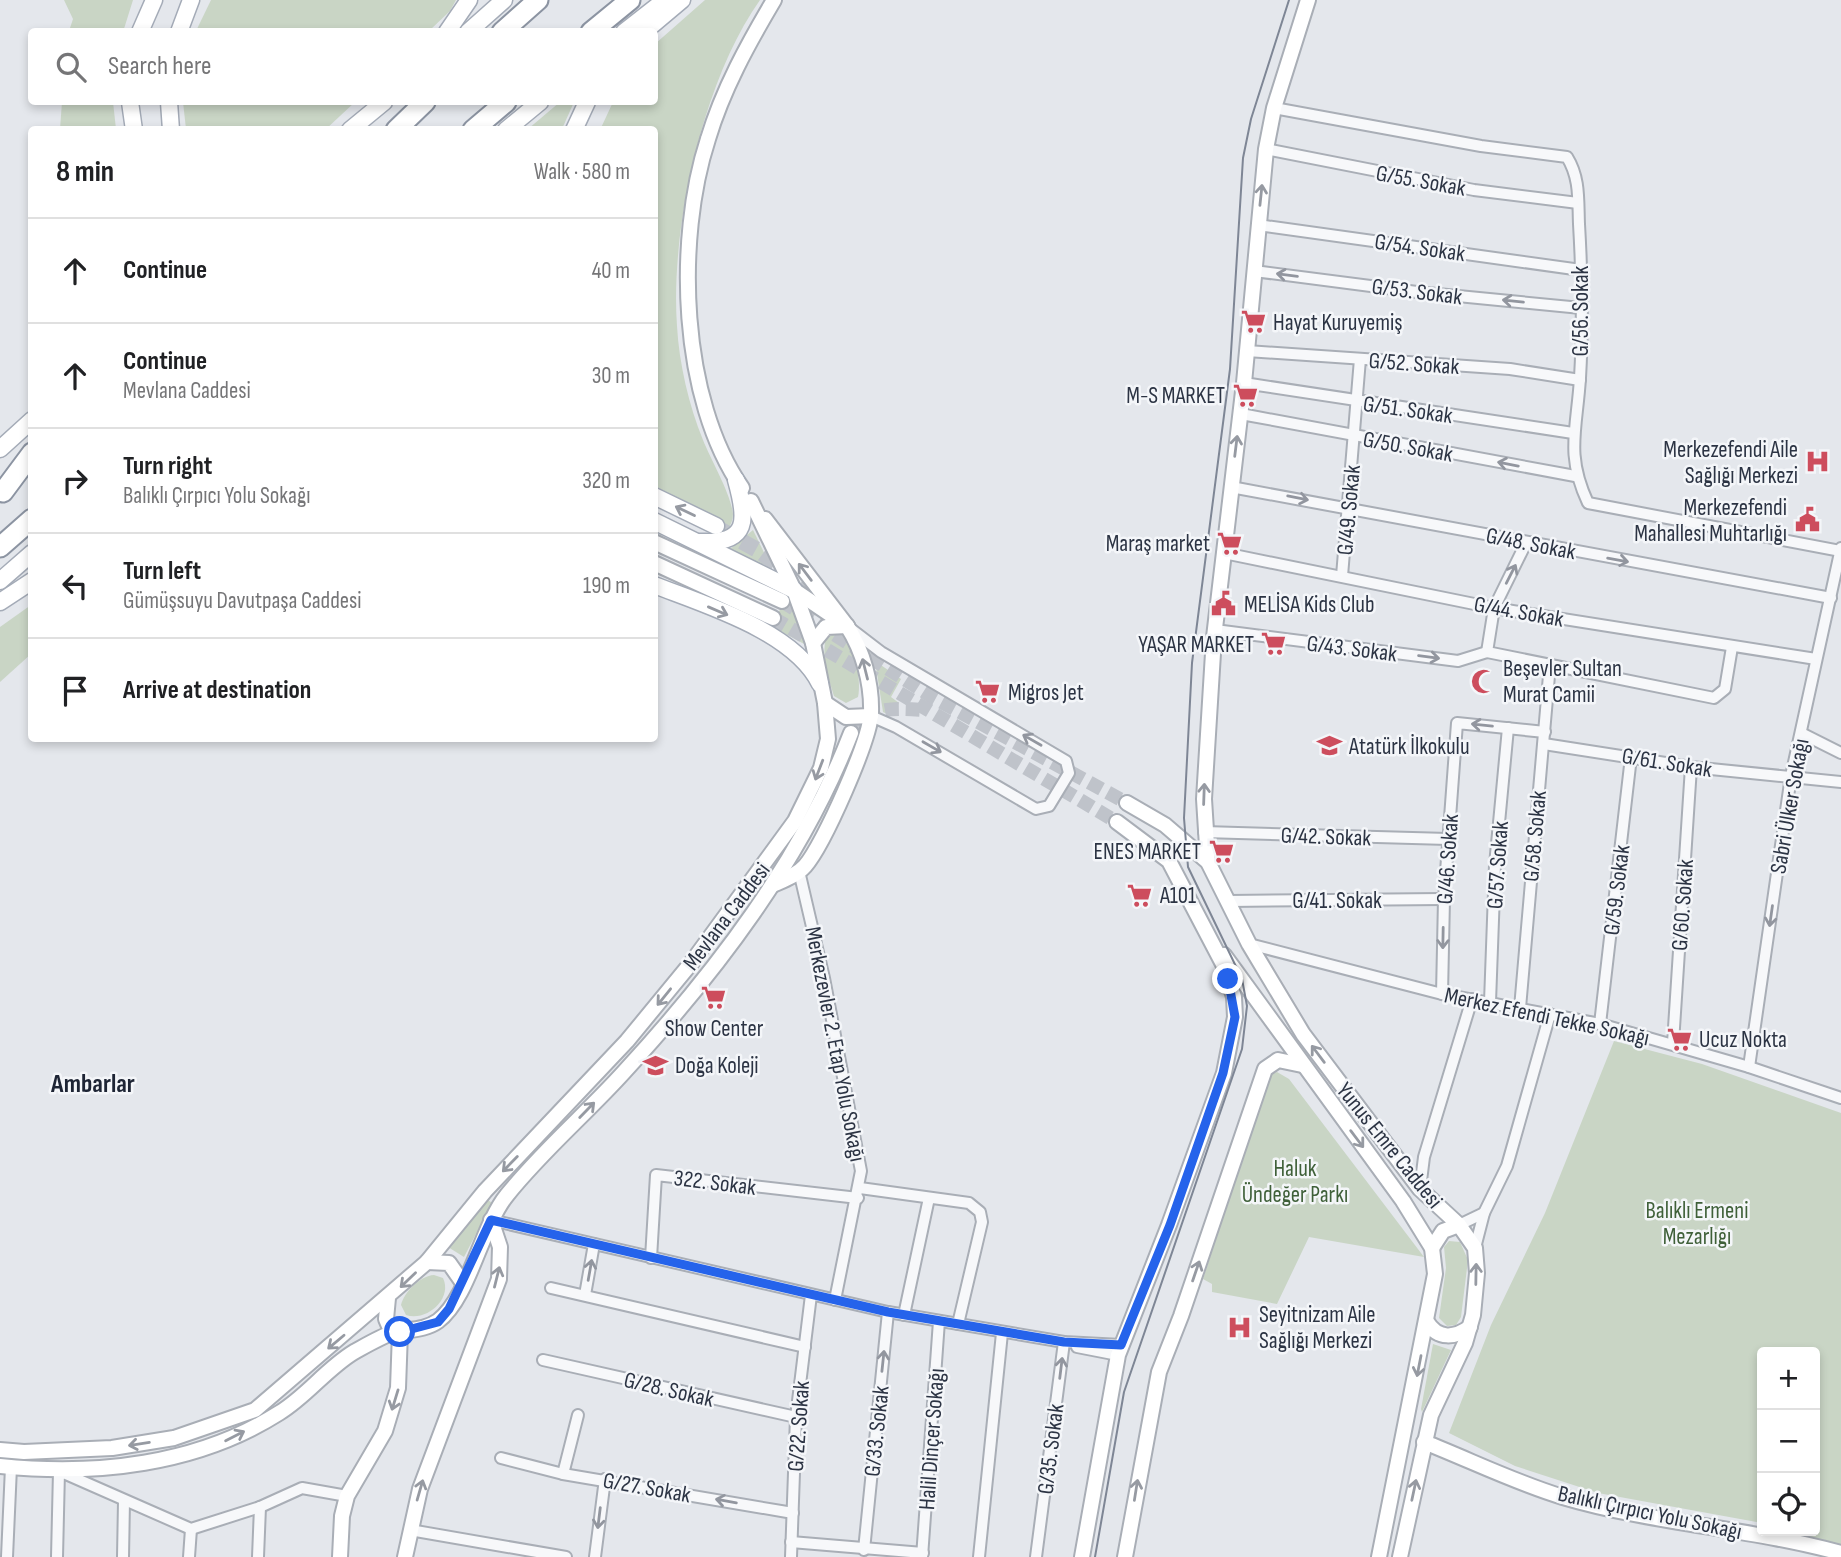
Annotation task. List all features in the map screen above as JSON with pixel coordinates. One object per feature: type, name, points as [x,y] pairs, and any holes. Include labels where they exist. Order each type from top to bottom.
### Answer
[{"type":"highway","points":[[506,28],[538,0]]},
{"type":"highway","points":[[596,28],[630,0]]},
{"type":"highway","points":[[400,126],[422,105]]},
{"type":"highway","points":[[478,126],[502,105]]},
{"type":"highway","points":[[1,493],[28,458]]},
{"type":"highway","points":[[1,493],[28,469]]},
{"type":"highway","points":[[0,547],[28,522]]},
{"type":"main road","points":[[143,28],[154,0]]},
{"type":"main road","points":[[180,28],[191,0]]},
{"type":"main road","points":[[450,28],[469,0]]},
{"type":"main road","points":[[472,28],[504,0]]},
{"type":"main road","points":[[629,28],[665,0]]},
{"type":"main road","points":[[649,28],[682,0]]},
{"type":"main road","name":"Mevlana Caddesi","points":[[774,0],[741,57],[707,141],[689,246],[690,309],[697,372],[720,447],[736,480],[857,642],[865,668],[871,716]]},
{"type":"main road","points":[[1208,862],[1204,832],[1215,631],[1241,414],[1266,149],[1275,107],[1308,0]]},
{"type":"main road","points":[[130,105],[133,126]]},
{"type":"main road","points":[[169,105],[171,126]]},
{"type":"main road","points":[[367,116],[376,105]]},
{"type":"main road","points":[[355,126],[380,105]]},
{"type":"main road","points":[[511,126],[536,105]]},
{"type":"main road","points":[[576,126],[586,105]]},
{"type":"main road","points":[[0,449],[28,424]]},
{"type":"main road","points":[[697,542],[726,541],[738,533],[743,517],[736,480]]},
{"type":"main road","points":[[658,498],[716,526]]},
{"type":"main road","name":"Mevlana Caddesi","points":[[0,1450],[24,1452],[112,1448],[174,1438],[256,1410],[427,1262],[485,1191],[658,1005],[770,859],[795,821],[821,768],[828,738],[825,703],[813,643],[788,596],[751,501]]},
{"type":"main road","points":[[658,523],[847,626]]},
{"type":"main road","points":[[658,544],[788,596]]},
{"type":"main road","points":[[0,581],[28,556]]},
{"type":"main road","points":[[658,565],[773,618]]},
{"type":"main road","points":[[0,602],[28,584]]},
{"type":"main road","points":[[658,587],[776,639],[803,658],[820,684]]},
{"type":"main road","points":[[813,643],[826,627],[847,626]]},
{"type":"main road","points":[[772,885],[799,871],[812,854],[835,809],[871,716],[846,717],[825,703]]},
{"type":"main road","name":"Mevlana Caddesi","points":[[5,1466],[59,1471],[162,1460],[220,1444],[278,1414],[354,1352],[396,1333],[438,1322],[463,1283],[491,1220],[522,1177],[624,1072],[674,1014],[772,885],[830,788],[850,733]]},
{"type":"main road","points":[[1127,803],[1165,825],[1208,862]]},
{"type":"main road","points":[[1082,1557],[1120,1350],[1170,1225],[1233,1040],[1234,997],[1212,940],[1169,861],[1116,822]]},
{"type":"main road","name":"Yunus Emre Caddesi","points":[[1208,862],[1250,944],[1303,1034],[1420,1189],[1459,1225],[1475,1248]]},
{"type":"main road","name":"Yunus Emre Caddesi","points":[[1212,940],[1403,1200],[1432,1248],[1435,1273],[1427,1322],[1379,1557]]},
{"type":"main road","points":[[1125,1557],[1159,1372],[1265,1069],[1278,1060],[1302,1065]]},
{"type":"main road","points":[[405,1557],[420,1489],[499,1279],[500,1247],[491,1220]]},
{"type":"main road","points":[[1432,1248],[1443,1231],[1459,1225]]},
{"type":"main road","points":[[1400,1557],[1431,1415],[1470,1327],[1476,1282],[1475,1248]]},
{"type":"main road","points":[[427,1262],[449,1263],[463,1283]]},
{"type":"main road","points":[[340,1557],[342,1516],[347,1496],[385,1432],[398,1388],[396,1333],[386,1319],[388,1298]]},
{"type":"main road","points":[[1427,1322],[1431,1328],[1444,1335],[1460,1335],[1470,1327]]},
{"type":"main road","name":"Balıklı Çırpıcı Yolu Sokağı","points":[[1424,1442],[1563,1497],[1663,1519],[1765,1535],[1841,1553]]},
{"type":"street","name":"G/56. Sokak","points":[[1275,107],[1482,146],[1567,157],[1577,173],[1581,270],[1580,380],[1573,433],[1575,476]]},
{"type":"street","name":"G/55. Sokak","points":[[1266,149],[1474,190],[1578,203]]},
{"type":"street","name":"G/54. Sokak","points":[[1258,225],[1581,270]]},
{"type":"street","name":"G/53. Sokak","points":[[1254,271],[1417,292],[1581,308]]},
{"type":"street","name":"G/52. Sokak","points":[[1247,351],[1510,369],[1580,380]]},
{"type":"street","name":"G/49. Sokak","points":[[1342,576],[1360,359]]},
{"type":"street","name":"G/51. Sokak","points":[[1244,383],[1573,433]]},
{"type":"street","name":"G/50. Sokak","points":[[1241,414],[1575,476]]},
{"type":"street","points":[[1575,476],[1588,503],[1841,549]]},
{"type":"street","name":"G/48. Sokak","points":[[1231,488],[1831,598]]},
{"type":"street","points":[[1526,543],[1494,608],[1487,652],[1714,698],[1725,689],[1732,647]]},
{"type":"street","name":"Sabri Ülker Sokağı","points":[[1749,1067],[1791,776],[1841,549]]},
{"type":"street","name":"G/44. Sokak","points":[[1224,553],[1494,608],[1816,659]]},
{"type":"street","points":[[847,626],[881,652],[1066,761],[1069,773],[1049,806],[1036,809],[896,727],[871,716]]},
{"type":"street","name":"G/43. Sokak","points":[[1215,631],[1458,661],[1487,652]]},
{"type":"street","name":"G/58. Sokak","points":[[1520,1008],[1550,664]]},
{"type":"street","name":"G/46. Sokak","points":[[1442,994],[1444,899],[1457,723],[1508,728]]},
{"type":"street","points":[[1508,728],[1544,738]]},
{"type":"street","name":"G/57. Sokak","points":[[1490,1002],[1495,864],[1508,728]]},
{"type":"street","points":[[1801,733],[1841,752]]},
{"type":"street","name":"G/61. Sokak","points":[[1544,738],[1691,767],[1841,782]]},
{"type":"street","name":"G/59. Sokak","points":[[1600,1024],[1631,757]]},
{"type":"street","name":"G/60. Sokak","points":[[1673,1043],[1691,767]]},
{"type":"street","name":"G/42. Sokak","points":[[1204,832],[1448,839]]},
{"type":"street","name":"Merkezevler 2. Etap Yolu Sokağı","points":[[799,871],[861,1171],[859,1193],[969,1203],[981,1212],[982,1222],[958,1324]]},
{"type":"street","name":"G/41. Sokak","points":[[1229,901],[1444,899]]},
{"type":"street","name":"Merkez Efendi Tekke Sokağı","points":[[1250,944],[1442,994],[1600,1024],[1673,1043],[1841,1098]]},
{"type":"street","points":[[1420,1189],[1424,1157],[1472,999]]},
{"type":"street","points":[[1475,1248],[1484,1213],[1507,1166],[1550,1014]]},
{"type":"street","name":"322. Sokak","points":[[651,1258],[656,1175],[859,1193]]},
{"type":"street","points":[[835,1300],[859,1193]]},
{"type":"street","points":[[904,1315],[929,1198]]},
{"type":"street","points":[[1459,1225],[1484,1213]]},
{"type":"street","points":[[491,1220],[888,1312],[1002,1333],[1120,1350]]},
{"type":"street","points":[[585,1296],[594,1244]]},
{"type":"street","points":[[551,1288],[805,1347]]},
{"type":"street","name":"G/22. Sokak","points":[[791,1557],[796,1417],[811,1295]]},
{"type":"street","name":"G/33. Sokak","points":[[864,1550],[888,1312]]},
{"type":"street","name":"Halil Dinçer Sokağı","points":[[923,1555],[939,1321]]},
{"type":"street","points":[[979,1557],[1002,1333]]},
{"type":"street","name":"G/35. Sokak","points":[[1036,1557],[1064,1342]]},
{"type":"street","name":"G/28. Sokak","points":[[543,1360],[796,1417]]},
{"type":"street","points":[[563,1474],[578,1415]]},
{"type":"street","name":"G/27. Sokak","points":[[501,1458],[563,1474],[793,1513]]},
{"type":"street","points":[[5,1466],[7,1557]]},
{"type":"street","points":[[57,1557],[59,1471],[124,1502],[191,1529],[260,1507],[302,1488],[347,1496]]},
{"type":"street","points":[[594,1557],[605,1479]]},
{"type":"street","points":[[123,1557],[124,1502]]},
{"type":"street","points":[[258,1557],[260,1507]]},
{"type":"street","points":[[190,1557],[191,1529]]},
{"type":"street","points":[[410,1530],[566,1557]]},
{"type":"street","points":[[792,1542],[923,1555]]},
{"type":"green space","points":[[64,0],[133,0],[124,28],[70,28],[73,19]]},
{"type":"green space","points":[[211,0],[456,0],[450,11],[432,28],[197,28]]},
{"type":"green space","points":[[705,0],[760,0],[722,71],[707,112],[694,156],[679,245],[676,287],[682,369],[698,427],[725,487],[733,514],[728,529],[714,534],[720,520],[658,488],[658,126],[602,126],[612,105],[658,105],[658,41]]},
{"type":"green space","points":[[62,105],[113,105],[116,126],[60,126]]},
{"type":"green space","points":[[183,105],[352,105],[329,126],[186,126]]},
{"type":"green space","points":[[556,105],[573,105],[563,126],[532,126]]},
{"type":"green space","points":[[753,530],[772,569],[729,550]]},
{"type":"green space","points":[[788,595],[806,645],[771,626]]},
{"type":"green space","points":[[28,607],[28,657],[0,682],[0,627]]},
{"type":"green space","points":[[834,634],[847,644],[855,661],[859,680],[858,697],[846,703],[834,696],[826,667],[826,638]]},
{"type":"green space","points":[[875,661],[901,679],[891,697],[899,703],[891,716],[883,712]]},
{"type":"green space","name":"Balıklı Ermeni Mezarlığı","points":[[1614,1041],[1702,1064],[1841,1113],[1841,1545],[1808,1536],[1820,1536],[1820,1347],[1757,1347],[1757,1522],[1598,1493],[1515,1466],[1449,1433],[1491,1325],[1545,1213]]},
{"type":"green space","name":"Haluk Ündeğer Parkı","points":[[1277,1072],[1289,1079],[1424,1257],[1309,1237],[1277,1304],[1212,1292],[1212,1284],[1203,1279],[1268,1076]]},
{"type":"green space","points":[[488,1200],[492,1203],[464,1257],[448,1247]]},
{"type":"green space","points":[[1449,1241],[1460,1242],[1468,1260],[1461,1317],[1456,1325],[1447,1326],[1439,1318],[1446,1268],[1444,1247]]},
{"type":"green space","points":[[434,1275],[443,1278],[445,1286],[441,1301],[422,1315],[406,1315],[401,1305],[405,1295],[418,1282]]},
{"type":"green space","points":[[1433,1344],[1451,1350],[1422,1412],[1421,1409]]},
{"type":"tunnel","points":[[721,530],[759,551],[827,602]]},
{"type":"tunnel","points":[[782,601],[934,698],[1127,803]]},
{"type":"tunnel","points":[[773,618],[1117,822]]},
{"type":"tunnel","points":[[856,634],[872,658]]},
{"type":"tunnel","points":[[851,733],[858,724],[874,713],[892,709],[923,710]]},
{"type":"tram line","points":[[1095,1557],[1124,1392],[1242,1049],[1247,1006],[1242,979],[1188,867],[1184,818],[1192,663],[1230,369],[1243,158],[1251,119],[1289,0]]},
{"type":"place","name":"Hayat Kuruyemiş","points":[[1253,322]]},
{"type":"place","name":"M-S MARKET","points":[[1245,395]]},
{"type":"place","name":"Merkezefendi Aile Sağlığı Merkezi","points":[[1818,462]]},
{"type":"place","name":"Merkezefendi Mahallesi Muhtarlığı","points":[[1807,520]]},
{"type":"place","name":"Maraş market","points":[[1230,543]]},
{"type":"place","name":"MELİSA Kids Club","points":[[1224,604]]},
{"type":"place","name":"YAŞAR MARKET","points":[[1274,644]]},
{"type":"place","name":"Beşevler Sultan Murat Camii","points":[[1483,681]]},
{"type":"place","name":"Migros Jet","points":[[988,692]]},
{"type":"place","name":"Atatürk İlkokulu","points":[[1329,746]]},
{"type":"place","name":"ENES MARKET","points":[[1221,851]]},
{"type":"place","name":"A101","points":[[1140,895]]},
{"type":"place","name":"Show Center","points":[[714,998]]},
{"type":"place","name":"Ucuz Nokta","points":[[1679,1039]]},
{"type":"place","name":"Doğa Koleji","points":[[655,1065]]},
{"type":"place","name":"Seyitnizam Aile Sağlığı Merkezi","points":[[1239,1327]]},
{"type":"district","name":"Ambarlar","points":[[93,1083]]},
{"type":"route","points":[[400,1332],[411,1332],[438,1322],[449,1309],[491,1220],[888,1312],[1064,1342],[1121,1345],[1170,1225],[1233,1040],[1234,997],[1228,979]]}]
